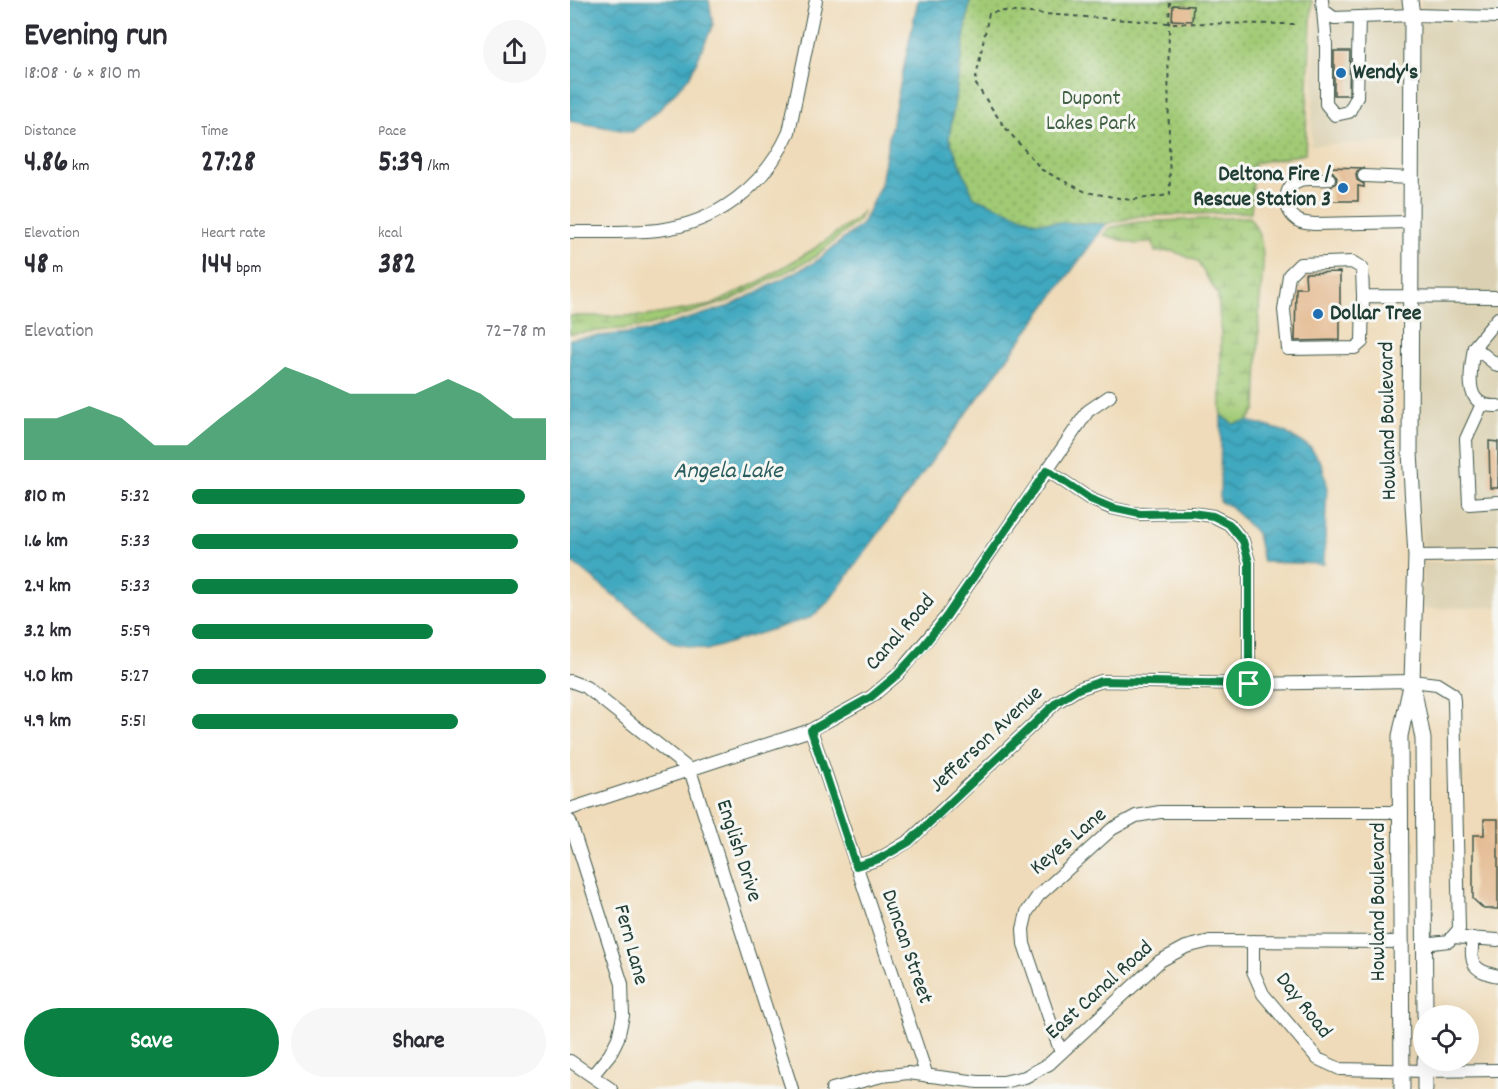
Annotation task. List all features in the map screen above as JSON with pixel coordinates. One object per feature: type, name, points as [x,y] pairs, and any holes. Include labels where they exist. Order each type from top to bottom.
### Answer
[{"type":"main road","name":"Howland Boulevard","points":[[1402,1089],[1400,736],[1412,681],[1416,556],[1410,452],[1412,5]]},
{"type":"main road","name":"Howland Boulevard","points":[[1412,681],[1423,739],[1425,1005]]},
{"type":"main road","points":[[1402,834],[1411,848],[1411,927],[1424,944]]},
{"type":"main road","points":[[1425,1071],[1425,1089]]},
{"type":"street","points":[[570,232],[623,233],[660,230],[694,221],[739,198],[764,175],[783,146],[789,132],[816,0]]},
{"type":"street","points":[[1323,5],[1326,44],[1326,104],[1335,116],[1349,112],[1358,97],[1359,17]]},
{"type":"street","points":[[1323,5],[1334,18],[1359,17],[1412,5],[1498,17]]},
{"type":"street","points":[[1364,176],[1412,178]]},
{"type":"street","points":[[1329,179],[1298,181],[1291,186],[1286,201],[1289,212],[1296,220],[1314,224],[1411,222]]},
{"type":"street","points":[[1352,262],[1362,268],[1363,296],[1362,342],[1355,348],[1288,349],[1284,310],[1289,275],[1300,264],[1352,262]]},
{"type":"street","points":[[1363,296],[1498,297]]},
{"type":"street","points":[[1498,318],[1474,347],[1469,384],[1475,399],[1486,407],[1498,406]]},
{"type":"street","points":[[1474,347],[1498,366]]},
{"type":"street","name":"Canal Road","points":[[570,809],[811,730],[871,697],[897,675],[920,650],[946,617],[1088,411],[1110,396]]},
{"type":"street","points":[[1482,404],[1466,439],[1469,504],[1498,502]]},
{"type":"street","points":[[1047,470],[1090,499],[1112,508],[1140,514],[1192,513],[1213,516],[1229,524],[1243,541],[1249,562],[1249,684]]},
{"type":"street","points":[[1416,556],[1498,555]]},
{"type":"street","points":[[570,681],[586,687],[690,770]]},
{"type":"street","name":"Jefferson Avenue","points":[[856,866],[879,859],[909,842],[1057,702],[1078,689],[1102,681],[1249,684],[1412,681],[1437,684],[1453,694],[1459,929],[1452,937]]},
{"type":"street","name":"Duncan Street","points":[[811,730],[927,1076]]},
{"type":"street","name":"English Drive","points":[[690,770],[792,1089]]},
{"type":"street","name":"Keyes Lane","points":[[1061,1053],[1024,944],[1023,929],[1027,912],[1038,896],[1112,829],[1136,816],[1160,812],[1402,812]]},
{"type":"street","name":"Fern Lane","points":[[570,821],[622,984],[623,1016],[618,1038],[610,1054],[592,1076]]},
{"type":"street","points":[[1424,944],[1449,941],[1452,937],[1498,940]]},
{"type":"street","points":[[1473,938],[1471,954],[1474,966],[1482,973],[1498,976]]},
{"type":"street","name":"East Canal Road","points":[[832,1089],[882,1076],[908,1073],[978,1082],[1003,1082],[1025,1077],[1050,1064],[1160,962],[1186,947],[1210,941],[1402,942]]},
{"type":"street","name":"Day Road","points":[[1253,941],[1253,971],[1263,994],[1318,1059],[1340,1069],[1401,1071],[1413,1068]]},
{"type":"street","points":[[570,1061],[611,1089]]},
{"type":"street","name":"Day Road","points":[[1479,1069],[1498,1070]]},
{"type":"path","points":[[1170,2],[1169,23],[1167,79],[1170,195],[1130,200],[1086,192],[1042,170],[1004,125],[975,83],[988,14],[1002,11],[1169,23],[1294,24]]},
{"type":"shaded area","points":[[1317,0],[1403,0],[1406,15],[1406,142],[1311,145]]},
{"type":"shaded area","points":[[1422,0],[1498,0],[1498,549],[1422,550],[1416,451],[1418,15]]},
{"type":"shaded area","points":[[1498,561],[1498,607],[1421,609],[1422,562]]},
{"type":"green space","name":"Dupont Lakes Park","points":[[970,0],[1312,0],[1305,154],[1254,163],[1251,212],[1139,216],[1106,224],[1036,222],[974,197],[949,138]]},
{"type":"green space","points":[[863,211],[858,221],[813,258],[729,301],[648,326],[570,334],[570,316],[647,316],[712,305],[764,279],[812,250],[856,219]]},
{"type":"green space","points":[[1249,217],[1257,230],[1263,258],[1256,409],[1248,421],[1233,424],[1221,415],[1221,336],[1218,295],[1197,261],[1173,251],[1155,252],[1153,241],[1136,244],[1104,235],[1109,228],[1139,222]]},
{"type":"water","points":[[570,0],[709,0],[713,25],[690,76],[658,111],[632,132],[570,121]]},
{"type":"water","name":"Angela Lake","points":[[918,0],[970,0],[949,138],[974,197],[1036,222],[1106,224],[829,601],[812,617],[707,650],[673,643],[570,560],[570,339],[648,331],[730,306],[815,262],[862,224],[881,184]]},
{"type":"water","points":[[1221,415],[1233,424],[1248,421],[1283,431],[1310,447],[1322,464],[1327,484],[1324,564],[1263,562],[1257,534],[1230,506],[1220,502]]},
{"type":"building","points":[[1173,5],[1193,6],[1192,21],[1172,20]]},
{"type":"building","name":"Wendy's","points":[[1334,51],[1350,51],[1349,95],[1334,95]]},
{"type":"building","points":[[1329,167],[1364,168],[1357,171],[1356,175],[1357,180],[1364,184],[1364,187],[1358,186],[1358,201],[1331,201],[1331,187],[1336,183],[1337,178],[1333,172],[1329,171]]},
{"type":"building","name":"Dollar Tree","points":[[1340,272],[1340,340],[1295,341],[1296,288],[1306,288],[1305,273]]},
{"type":"building","points":[[1489,441],[1498,442],[1498,488],[1490,488]]},
{"type":"building","points":[[1484,819],[1498,819],[1498,909],[1484,909],[1473,899],[1473,835],[1484,835]]},
{"type":"place","name":"Wendy's","points":[[1341,73]]},
{"type":"place","name":"Deltona Fire / Rescue Station 3","points":[[1343,188]]},
{"type":"place","name":"Dollar Tree","points":[[1318,314]]},
{"type":"route","points":[[1047,470],[1090,499],[1112,508],[1140,514],[1192,513],[1213,516],[1229,524],[1243,541],[1249,562],[1249,684],[1102,681],[1078,689],[1057,702],[909,842],[879,859],[856,866],[811,730],[871,697],[897,675],[920,650],[946,617],[1047,470]]}]
